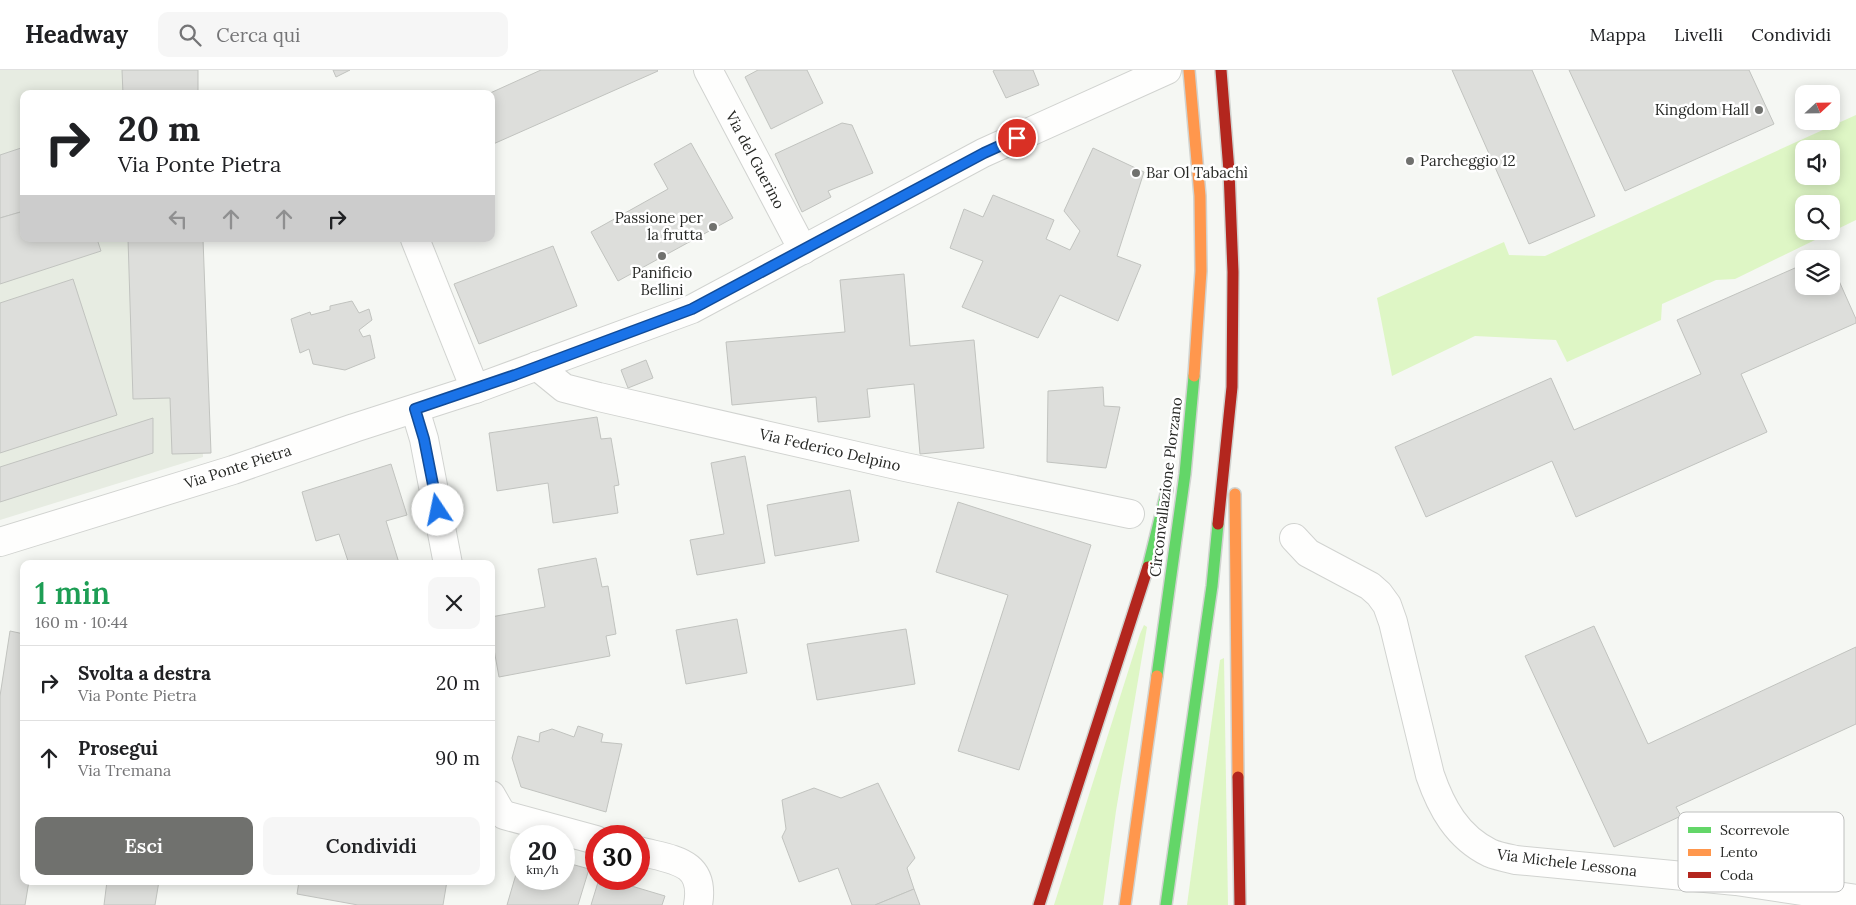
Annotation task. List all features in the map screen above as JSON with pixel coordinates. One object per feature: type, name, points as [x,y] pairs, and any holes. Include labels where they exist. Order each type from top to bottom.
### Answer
[{"type":"highway","name":"Circonvallazione Plorzano","points":[[1125,905],[1185,474],[1198,330],[1201,271],[1200,196],[1189,70]]},
{"type":"highway","points":[[1222,75],[1230,171],[1233,272],[1232,386],[1235,477],[1240,905]]},
{"type":"highway","points":[[1166,905],[1212,586],[1232,386]]},
{"type":"highway","points":[[1174,460],[1192,387]]},
{"type":"highway","points":[[1039,905],[1150,562],[1170,479]]},
{"type":"street","name":"Via del Guerino","points":[[708,70],[803,250]]},
{"type":"street","name":"Via Ponte Pietra","points":[[0,542],[233,470],[475,389],[692,309],[984,153],[1167,70]]},
{"type":"street","points":[[416,242],[475,389]]},
{"type":"street","name":"Via Federico Delpino","points":[[537,366],[564,388],[599,397],[905,467],[1130,514]]},
{"type":"street","points":[[415,409],[424,439],[447,560]]},
{"type":"street","name":"Via Michele Lessona","points":[[1294,538],[1308,552],[1370,586],[1387,605],[1393,622],[1430,775],[1438,797],[1450,818],[1462,833],[1491,854],[1516,860],[1678,875]]},
{"type":"street","points":[[495,802],[504,815],[585,837]]},
{"type":"street","points":[[650,854],[682,862],[693,869],[698,880],[700,894],[698,905]]},
{"type":"street","name":"Via Michele Lessona","points":[[1809,892],[1856,899]]},
{"type":"shaded area","points":[[0,70],[196,70],[197,90],[20,90],[20,242],[199,242],[203,457],[0,520]]},
{"type":"green space","points":[[1856,115],[1856,220],[1840,228],[1840,195],[1795,195],[1795,240],[1815,240],[1735,279],[1716,280],[1662,304],[1661,320],[1567,362],[1556,340],[1475,336],[1392,376],[1377,298],[1504,242],[1509,255],[1545,256],[1795,143],[1795,185],[1840,185],[1840,140],[1801,140],[1823,130],[1840,130],[1840,122]]},
{"type":"green space","points":[[1144,625],[1147,627],[1116,811],[1103,905],[1054,905],[1140,634]]},
{"type":"green space","points":[[1224,658],[1228,905],[1187,905],[1220,660]]},
{"type":"building","points":[[122,70],[198,70],[198,90],[123,90]]},
{"type":"building","points":[[333,70],[350,70],[336,77]]},
{"type":"building","points":[[541,70],[658,71],[495,143],[495,91]]},
{"type":"building","points":[[758,70],[807,70],[823,103],[771,129],[745,77]]},
{"type":"building","points":[[1033,70],[1039,85],[1006,98],[993,71]]},
{"type":"building","points":[[1452,70],[1532,70],[1595,216],[1529,244]]},
{"type":"building","points":[[1569,70],[1749,70],[1774,124],[1625,191]]},
{"type":"building","points":[[842,123],[852,125],[873,173],[828,191],[831,197],[802,212],[775,154]]},
{"type":"building","points":[[691,143],[733,218],[618,281],[591,232],[668,189],[654,164]]},
{"type":"building","points":[[20,148],[20,212],[0,218],[0,155]]},
{"type":"building","points":[[1093,148],[1144,172],[1117,256],[1141,265],[1118,321],[1060,295],[1038,338],[962,307],[983,261],[950,248],[964,209],[983,217],[993,195],[1054,220],[1046,239],[1070,250],[1080,231],[1064,211]]},
{"type":"building","points":[[20,212],[20,242],[98,242],[101,251],[0,284],[0,218]]},
{"type":"building","points":[[128,242],[203,242],[211,453],[172,454],[170,398],[133,399]]},
{"type":"building","points":[[553,246],[577,306],[479,344],[454,284]]},
{"type":"building","points":[[1795,268],[1795,295],[1840,295],[1840,283],[1856,323],[1741,374],[1767,432],[1576,517],[1552,461],[1426,517],[1395,447],[1551,378],[1574,430],[1701,374],[1677,320]]},
{"type":"building","points":[[904,274],[910,346],[974,340],[984,448],[920,454],[914,384],[867,389],[870,417],[818,422],[816,397],[732,405],[726,342],[845,332],[840,280]]},
{"type":"building","points":[[73,279],[117,415],[0,453],[0,303]]},
{"type":"building","points":[[352,301],[359,313],[369,309],[372,320],[359,330],[363,337],[370,335],[375,358],[345,370],[313,364],[309,349],[300,353],[291,319],[310,312],[311,315],[330,310],[330,306]]},
{"type":"building","points":[[646,360],[653,378],[628,388],[621,370]]},
{"type":"building","points":[[1103,387],[1104,406],[1120,407],[1106,468],[1047,462],[1048,391]]},
{"type":"building","points":[[597,417],[601,439],[611,438],[619,485],[614,486],[618,513],[553,523],[548,483],[497,491],[489,433]]},
{"type":"building","points":[[153,418],[153,453],[0,502],[0,467]]},
{"type":"building","points":[[745,456],[765,563],[697,575],[690,540],[724,534],[711,463]]},
{"type":"building","points":[[391,464],[407,515],[386,521],[398,560],[348,560],[339,534],[316,541],[302,492]]},
{"type":"building","points":[[850,490],[859,541],[775,556],[767,505]]},
{"type":"building","points":[[958,502],[1091,545],[1019,770],[958,751],[1008,595],[936,572]]},
{"type":"building","points":[[596,558],[602,587],[608,586],[616,634],[606,636],[610,656],[499,677],[495,655],[495,616],[545,607],[538,569]]},
{"type":"building","points":[[737,619],[747,673],[686,684],[676,630]]},
{"type":"building","points":[[1594,626],[1648,744],[1856,647],[1856,724],[1676,807],[1679,812],[1678,817],[1614,847],[1525,656]]},
{"type":"building","points":[[906,629],[915,684],[817,700],[807,644]]},
{"type":"building","points":[[10,631],[20,633],[20,885],[28,885],[25,905],[0,905],[0,696]]},
{"type":"building","points":[[578,726],[603,734],[601,742],[622,744],[606,812],[521,787],[512,758],[518,736],[539,742],[540,733],[552,729],[574,737]]},
{"type":"building","points":[[878,783],[915,858],[907,868],[914,889],[875,905],[852,905],[838,868],[799,882],[782,837],[786,829],[782,800],[814,788],[841,798]]},
{"type":"building","points":[[575,865],[585,868],[585,882],[578,905],[507,905],[511,890],[575,890]]},
{"type":"building","points":[[106,885],[158,885],[155,905],[104,905]]},
{"type":"building","points":[[298,885],[446,885],[443,905],[358,905],[297,894]]},
{"type":"building","points":[[914,889],[920,905],[875,905]]},
{"type":"building","points":[[596,890],[645,890],[665,896],[662,905],[591,905]]},
{"type":"traffic: fast","points":[[1157,676],[1185,474],[1194,376]]},
{"type":"traffic: fast","points":[[1148,567],[1167,490]]},
{"type":"traffic: fast","points":[[1166,905],[1212,586],[1218,524]]},
{"type":"traffic: slow","points":[[1189,70],[1200,196],[1201,271],[1194,376]]},
{"type":"traffic: slow","points":[[1235,494],[1238,777]]},
{"type":"traffic: slow","points":[[1125,905],[1157,676]]},
{"type":"traffic: jam","points":[[1218,524],[1232,387],[1233,272],[1229,171],[1221,70]]},
{"type":"traffic: jam","points":[[1039,905],[1148,567]]},
{"type":"traffic: jam","points":[[1238,777],[1240,905]]},
{"type":"place","name":"Kingdom Hall","points":[[1759,110]]},
{"type":"place","name":"Parcheggio 12","points":[[1410,161]]},
{"type":"place","name":"Bar Ol Tabachì","points":[[1136,173]]},
{"type":"place","name":"Passione per la frutta","points":[[713,227]]},
{"type":"place","name":"Panificio Bellini","points":[[662,256]]},
{"type":"route","points":[[438,510],[424,439],[415,409],[515,375],[692,309],[984,153],[1017,138]]}]
